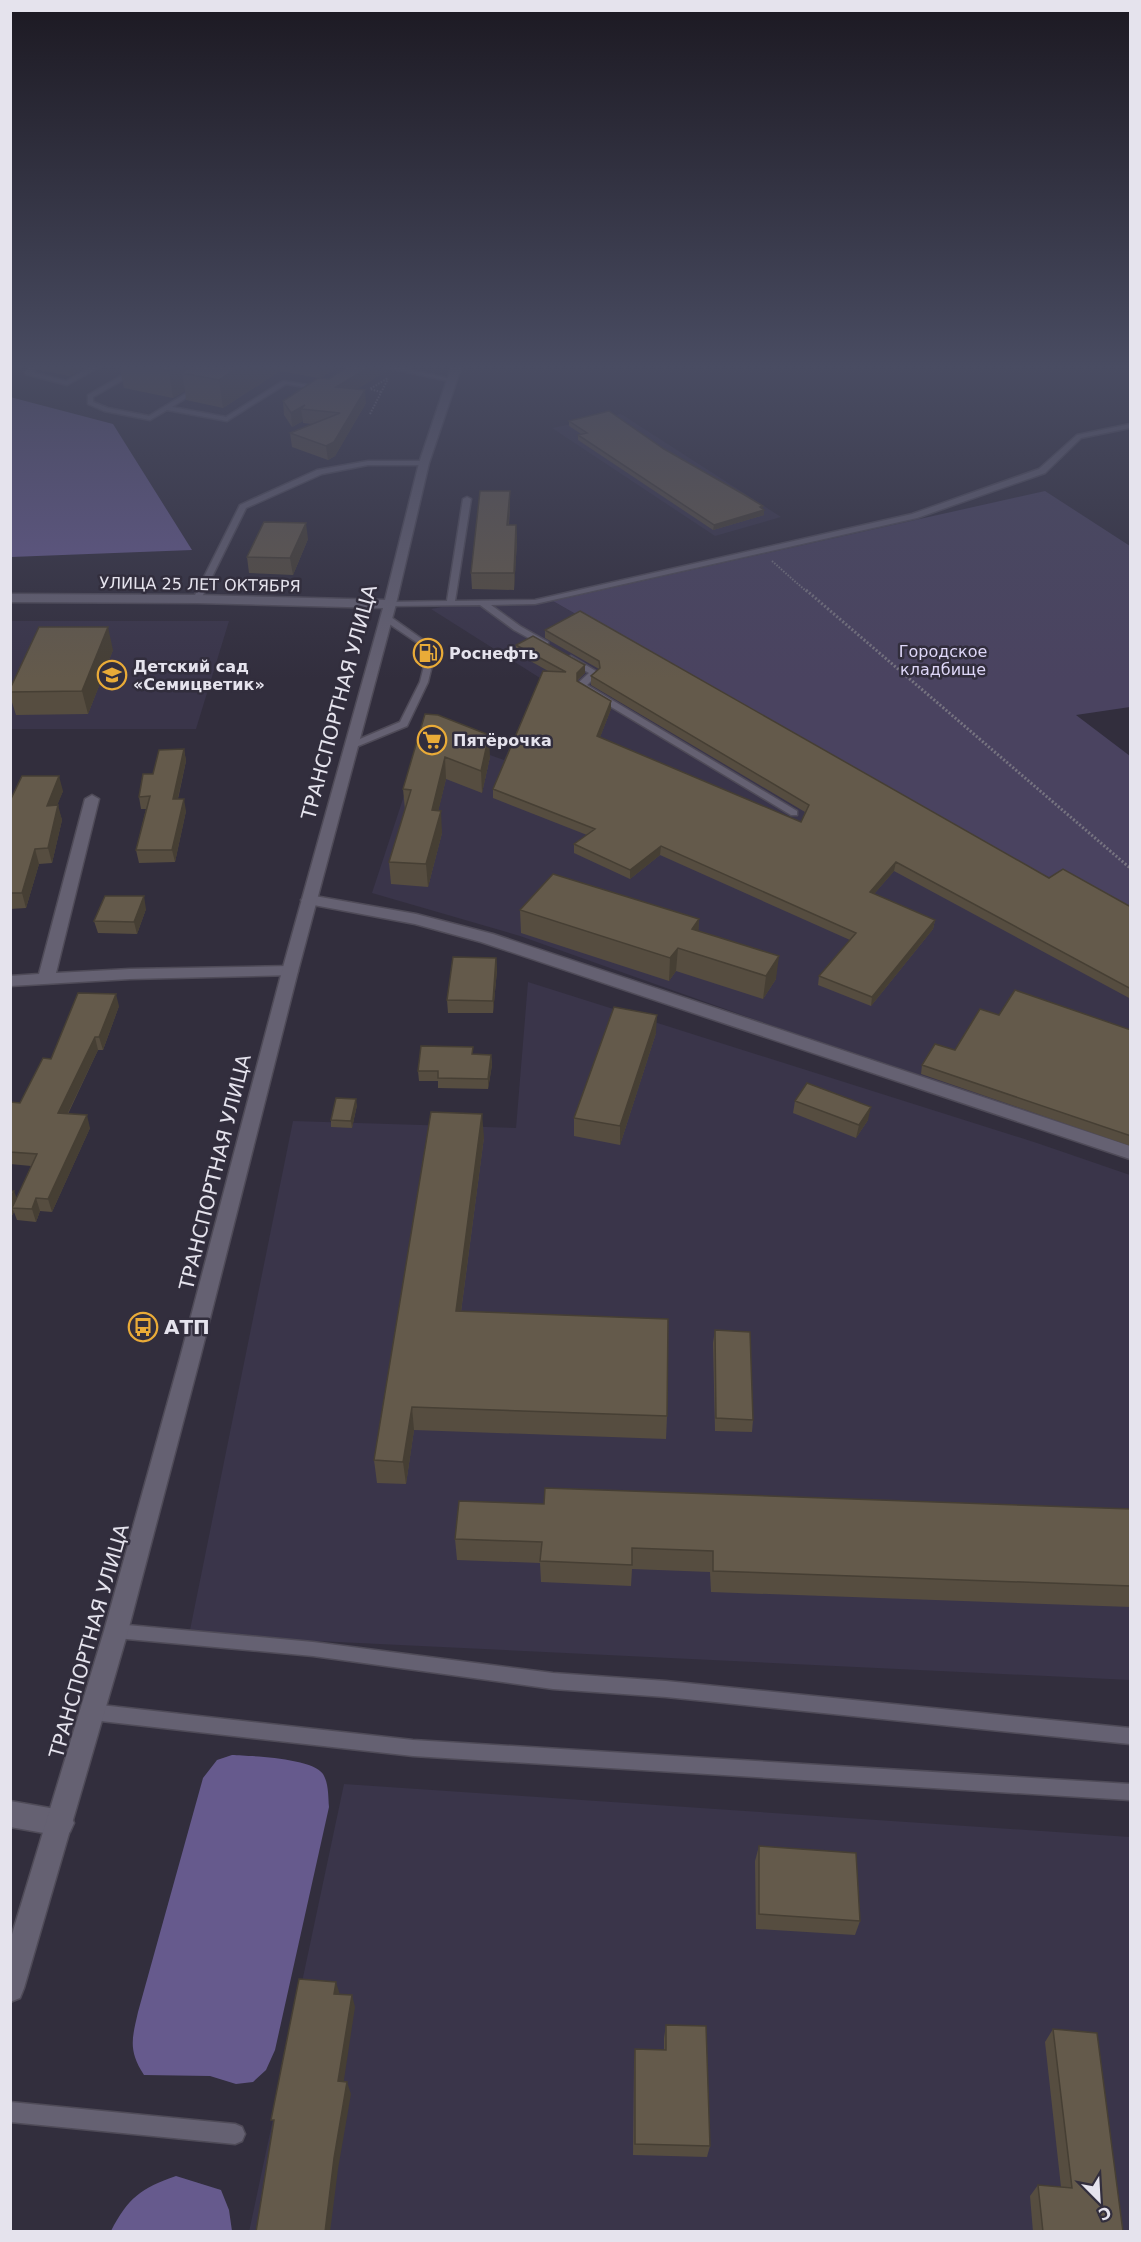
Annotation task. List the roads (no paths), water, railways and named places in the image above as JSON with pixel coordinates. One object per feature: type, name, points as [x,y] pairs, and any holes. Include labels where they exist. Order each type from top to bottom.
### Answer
[{"type":"main road","name":"ТРАНСПОРТНАЯ УЛИЦА","points":[[10,1988],[61,1823],[116,1631],[388,610],[423,470]]},
{"type":"main road","name":"УЛИЦА 25 ЛЕТ ОКТЯБРЯ","points":[[10,598],[197,599],[388,610]]},
{"type":"main road","points":[[46,979],[92,799]]},
{"type":"main road","points":[[309,900],[416,919],[487,939],[1131,1153]]},
{"type":"main road","points":[[10,981],[130,974],[290,971]]},
{"type":"main road","points":[[10,1814],[61,1823]]},
{"type":"lane","points":[[197,599],[243,507],[320,472],[333,470]]},
{"type":"lane","points":[[388,610],[451,603],[536,602],[914,516],[1043,470]]},
{"type":"lane","points":[[451,603],[467,499]]},
{"type":"lane","points":[[481,602],[517,628],[556,651]]},
{"type":"lane","points":[[351,746],[404,724],[424,682],[432,649],[388,610]]},
{"type":"lane","points":[[566,656],[595,673],[581,685],[794,813]]},
{"type":"lane","points":[[116,1631],[314,1650],[553,1681],[666,1689],[1131,1736]]},
{"type":"lane","points":[[92,1712],[413,1748],[1131,1792]]},
{"type":"lane","points":[[10,2112],[235,2134]]},
{"type":"place","name":"Роснефть","points":[[428,653]]},
{"type":"place","name":"Детский сад «Семицветик»","points":[[112,675]]},
{"type":"place","name":"Пятёрочка","points":[[432,740]]},
{"type":"place","name":"АТП","points":[[143,1327]]},
{"type":"park label","name":"Городское кладбище","points":[[943,660]]}]
